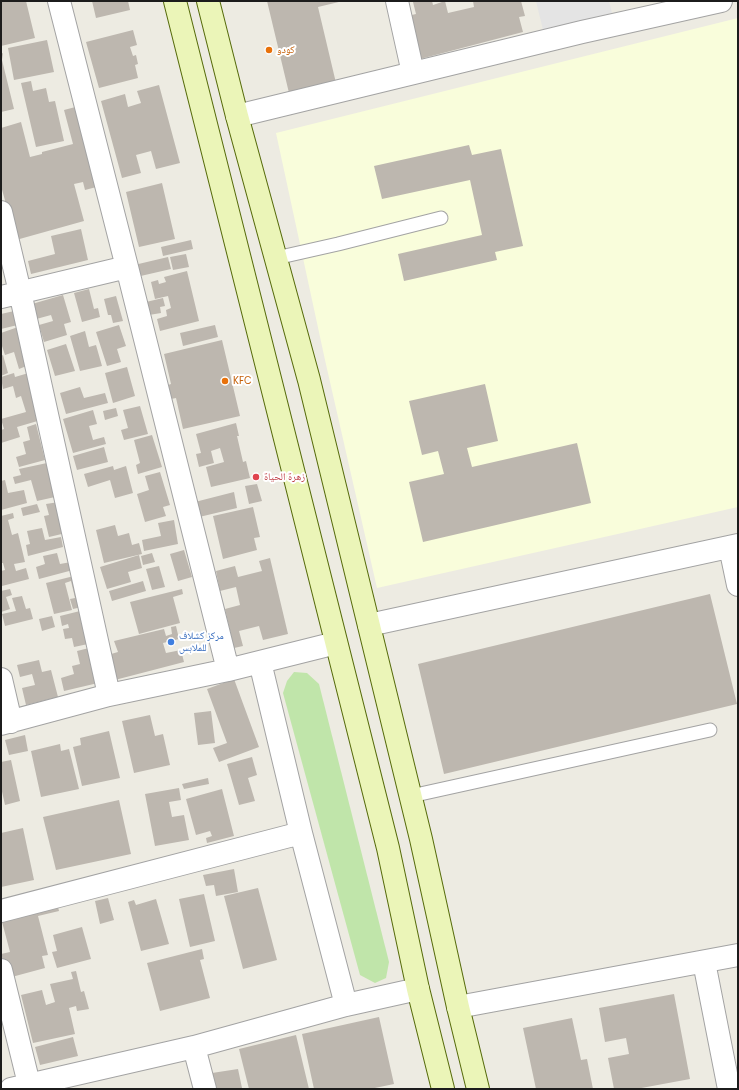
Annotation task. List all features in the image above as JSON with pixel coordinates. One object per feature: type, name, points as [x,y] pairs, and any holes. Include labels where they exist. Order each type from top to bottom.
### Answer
[{"type":"street","points":[[59,1],[228,670]]},
{"type":"street","points":[[175,1],[388,848],[418,989],[442,1089]]},
{"type":"street","points":[[208,1],[237,116],[309,380],[411,796],[458,1007],[478,1089]]},
{"type":"street","points":[[397,1],[414,73]]},
{"type":"street","points":[[237,116],[582,32],[721,1]]},
{"type":"street","points":[[1,212],[11,295],[109,695]]},
{"type":"street","points":[[11,295],[127,267]]},
{"type":"street","points":[[369,625],[734,546],[738,585]]},
{"type":"street","points":[[1,679],[6,723],[109,695],[228,670],[336,643]]},
{"type":"street","points":[[260,662],[301,833],[346,1005]]},
{"type":"street","points":[[1,911],[301,833]]},
{"type":"street","points":[[388,848],[421,839]]},
{"type":"street","points":[[458,1007],[738,955]]},
{"type":"street","points":[[704,962],[729,1089]]},
{"type":"street","points":[[1,970],[20,1087],[194,1047],[346,1005],[418,989]]},
{"type":"street","points":[[194,1047],[205,1089]]},
{"type":"lane","points":[[276,258],[441,218]]},
{"type":"lane","points":[[411,796],[710,730]]},
{"type":"shaded area","points":[[536,1],[609,1],[612,13],[543,30]]},
{"type":"shaded area","points":[[738,18],[738,507],[377,588],[325,360],[276,133]]},
{"type":"green space","points":[[294,672],[307,673],[319,684],[389,962],[386,978],[375,983],[360,975],[283,693],[287,681]]},
{"type":"building","points":[[1,1],[26,1],[35,38],[1,46]]},
{"type":"building","points":[[92,1],[128,1],[130,10],[96,18]]},
{"type":"building","points":[[267,1],[343,1],[318,7],[336,83],[289,93]]},
{"type":"building","points":[[432,1],[433,5],[445,1],[448,13],[474,7],[473,1],[521,1],[525,16],[519,17],[523,32],[420,59],[403,17],[416,14],[413,2]]},
{"type":"building","points":[[133,30],[137,45],[130,47],[133,56],[136,55],[138,64],[135,65],[138,78],[99,88],[86,42]]},
{"type":"building","points":[[47,40],[54,72],[14,80],[8,48]]},
{"type":"building","points":[[3,53],[2,60],[14,109],[1,112],[1,54]]},
{"type":"building","points":[[31,81],[33,91],[46,88],[49,102],[55,101],[64,141],[36,147],[21,83]]},
{"type":"building","points":[[159,85],[180,163],[156,169],[151,151],[136,155],[141,173],[122,178],[101,101],[125,94],[128,107],[141,103],[137,91]]},
{"type":"building","points":[[83,105],[104,185],[85,190],[83,182],[74,184],[84,221],[16,240],[1,186],[1,128],[21,122],[30,157],[42,154],[42,152],[73,144],[64,110]]},
{"type":"building","points":[[469,145],[472,155],[501,149],[523,246],[495,252],[497,260],[404,281],[398,254],[482,235],[470,180],[382,199],[374,166]]},
{"type":"building","points":[[162,183],[175,239],[139,247],[126,192]]},
{"type":"building","points":[[81,229],[88,260],[31,274],[28,261],[55,254],[51,236]]},
{"type":"building","points":[[191,240],[193,249],[163,256],[161,247]]},
{"type":"building","points":[[186,254],[189,267],[173,270],[170,257]]},
{"type":"building","points":[[168,257],[171,269],[132,278],[130,266]]},
{"type":"building","points":[[187,271],[199,321],[160,331],[157,319],[167,316],[166,310],[171,308],[168,296],[155,299],[151,282],[158,280],[159,284],[166,282],[164,277]]},
{"type":"building","points":[[89,289],[94,309],[98,308],[100,317],[82,322],[74,293]]},
{"type":"building","points":[[63,295],[71,322],[64,324],[67,335],[44,342],[39,325],[53,321],[51,315],[29,321],[25,306]]},
{"type":"building","points":[[116,296],[123,321],[113,323],[111,315],[108,315],[104,299]]},
{"type":"building","points":[[163,298],[165,306],[160,307],[161,313],[149,315],[146,302]]},
{"type":"building","points":[[23,309],[26,323],[1,329],[1,314]]},
{"type":"building","points":[[119,325],[126,346],[117,349],[121,362],[107,366],[96,332]]},
{"type":"building","points":[[215,325],[218,337],[183,346],[180,333]]},
{"type":"building","points":[[18,327],[29,365],[19,369],[14,352],[5,355],[1,343],[1,333]]},
{"type":"building","points":[[85,331],[89,347],[96,345],[102,366],[80,371],[70,336]]},
{"type":"building","points":[[222,340],[240,416],[183,429],[176,398],[171,399],[168,385],[171,384],[164,354]]},
{"type":"building","points":[[66,344],[75,371],[55,376],[47,350]]},
{"type":"building","points":[[3,355],[8,373],[1,376],[1,356]]},
{"type":"building","points":[[127,367],[135,396],[113,403],[105,373]]},
{"type":"building","points":[[32,372],[41,420],[17,427],[20,437],[1,443],[1,430],[4,429],[1,419],[26,412],[21,396],[16,398],[13,386],[3,389],[1,377],[14,373],[15,377]]},
{"type":"building","points":[[485,384],[498,441],[467,448],[472,467],[577,443],[591,503],[423,542],[409,482],[444,474],[438,451],[422,455],[409,401]]},
{"type":"building","points":[[80,387],[84,398],[105,393],[108,403],[66,414],[60,393]]},
{"type":"building","points":[[140,406],[148,434],[124,440],[121,430],[128,428],[123,410]]},
{"type":"building","points":[[116,408],[118,416],[105,420],[103,411]]},
{"type":"building","points":[[93,410],[97,424],[89,426],[93,440],[104,437],[106,444],[73,453],[63,419]]},
{"type":"building","points":[[236,423],[239,436],[237,436],[243,462],[246,461],[250,478],[211,487],[206,467],[224,462],[220,448],[211,451],[214,463],[199,467],[196,454],[201,453],[196,434]]},
{"type":"building","points":[[36,424],[45,460],[19,467],[16,457],[26,454],[23,442],[30,440],[27,427]]},
{"type":"building","points":[[152,435],[162,467],[138,474],[136,465],[140,463],[134,440]]},
{"type":"building","points":[[104,447],[108,462],[77,470],[73,456]]},
{"type":"building","points":[[47,463],[55,497],[37,501],[31,480],[15,484],[13,477],[21,475],[19,469]]},
{"type":"building","points":[[113,466],[114,470],[126,466],[133,493],[115,498],[110,480],[88,487],[84,474]]},
{"type":"building","points":[[160,472],[170,505],[163,507],[166,516],[145,522],[137,494],[149,490],[145,476]]},
{"type":"building","points":[[5,480],[8,493],[24,490],[27,503],[1,510],[1,481]]},
{"type":"building","points":[[257,484],[262,501],[249,504],[245,486]]},
{"type":"building","points":[[234,492],[237,508],[195,518],[191,503]]},
{"type":"building","points":[[59,502],[66,533],[49,537],[44,516],[49,515],[46,504]]},
{"type":"building","points":[[37,504],[40,512],[23,516],[21,508]]},
{"type":"building","points":[[253,507],[260,537],[254,538],[257,550],[223,559],[213,516]]},
{"type":"building","points":[[13,513],[14,518],[8,520],[12,535],[18,533],[25,562],[14,564],[16,571],[26,568],[29,579],[2,586],[1,571],[5,570],[3,563],[1,563],[1,516]]},
{"type":"building","points":[[174,520],[178,544],[144,551],[142,540],[161,536],[158,523]]},
{"type":"building","points":[[115,525],[118,536],[129,533],[132,545],[139,543],[142,554],[104,563],[96,530]]},
{"type":"building","points":[[42,528],[45,540],[61,537],[63,547],[28,556],[26,545],[30,544],[27,531]]},
{"type":"building","points":[[184,550],[192,577],[178,581],[170,554]]},
{"type":"building","points":[[57,553],[60,564],[71,562],[73,570],[39,579],[36,567],[45,564],[43,556]]},
{"type":"building","points":[[152,553],[155,562],[143,565],[141,556]]},
{"type":"building","points":[[139,555],[142,568],[128,572],[131,582],[107,589],[100,567]]},
{"type":"building","points":[[270,558],[288,634],[263,640],[259,626],[239,631],[243,646],[234,648],[225,609],[240,605],[236,587],[220,591],[216,571],[235,566],[238,577],[262,571],[259,561]]},
{"type":"building","points":[[159,566],[165,587],[152,590],[146,569]]},
{"type":"building","points":[[78,575],[86,606],[73,609],[70,599],[75,598],[71,581],[65,583],[72,610],[54,614],[46,583]]},
{"type":"building","points":[[143,581],[146,591],[112,601],[109,591]]},
{"type":"building","points":[[10,589],[12,595],[6,597],[10,609],[1,612],[1,591]]},
{"type":"building","points":[[182,589],[183,594],[173,597],[180,623],[139,634],[130,602]]},
{"type":"building","points":[[710,594],[737,704],[444,774],[418,664]]},
{"type":"building","points":[[22,596],[26,609],[30,608],[33,619],[5,626],[2,614],[16,611],[12,598]]},
{"type":"building","points":[[80,611],[88,644],[74,647],[72,638],[65,639],[63,629],[69,628],[68,624],[62,626],[60,616]]},
{"type":"building","points":[[52,616],[55,627],[42,631],[39,619]]},
{"type":"building","points":[[176,626],[179,639],[163,643],[166,653],[181,650],[184,662],[111,681],[108,642],[111,654],[118,652],[114,641],[164,629],[166,636],[172,634],[171,627]]},
{"type":"building","points":[[89,648],[98,683],[64,691],[61,678],[74,674],[72,666],[80,664],[77,651]]},
{"type":"building","points":[[39,660],[42,672],[51,670],[58,697],[26,705],[22,688],[35,685],[32,674],[20,677],[17,665]]},
{"type":"building","points":[[234,679],[259,747],[219,762],[213,748],[227,743],[207,689]]},
{"type":"building","points":[[211,711],[215,743],[198,745],[194,713]]},
{"type":"building","points":[[150,715],[155,736],[163,734],[170,765],[134,773],[122,721]]},
{"type":"building","points":[[109,731],[120,778],[82,786],[73,747],[81,745],[80,738]]},
{"type":"building","points":[[25,735],[28,751],[9,755],[5,740]]},
{"type":"building","points":[[60,744],[61,751],[69,749],[79,789],[41,797],[31,751]]},
{"type":"building","points":[[252,757],[257,775],[248,778],[255,801],[239,805],[227,764]]},
{"type":"building","points":[[11,760],[20,801],[5,805],[1,787],[1,762]]},
{"type":"building","points":[[208,778],[209,784],[184,789],[182,784]]},
{"type":"building","points":[[179,788],[181,800],[169,802],[172,817],[184,815],[189,840],[155,846],[145,794]]},
{"type":"building","points":[[222,789],[234,836],[207,843],[206,838],[212,836],[210,831],[196,835],[186,799]]},
{"type":"building","points":[[119,800],[131,854],[56,870],[43,817]]},
{"type":"building","points":[[23,828],[34,880],[1,887],[1,833]]},
{"type":"building","points":[[234,869],[238,892],[216,896],[214,885],[206,886],[203,875]]},
{"type":"building","points":[[258,888],[277,960],[243,969],[224,896]]},
{"type":"building","points":[[204,894],[215,941],[190,947],[179,899]]},
{"type":"building","points":[[108,898],[114,920],[100,924],[95,901]]},
{"type":"building","points":[[156,899],[169,944],[141,951],[128,902],[134,900],[136,905]]},
{"type":"building","points":[[57,903],[59,911],[38,916],[48,955],[42,956],[45,968],[8,978],[1,954],[10,952],[1,918]]},
{"type":"building","points":[[82,927],[91,959],[57,968],[52,952],[57,951],[53,935]]},
{"type":"building","points":[[202,949],[204,959],[200,960],[210,998],[160,1011],[147,963]]},
{"type":"building","points":[[76,971],[81,992],[84,991],[89,1009],[77,1011],[76,1006],[69,1008],[75,1034],[33,1043],[21,995],[42,990],[46,1005],[55,1002],[50,984],[73,979],[71,972]]},
{"type":"building","points":[[674,994],[690,1079],[636,1089],[614,1089],[608,1058],[629,1054],[626,1038],[605,1042],[599,1008]]},
{"type":"building","points":[[379,1017],[394,1084],[370,1089],[314,1089],[302,1034]]},
{"type":"building","points":[[572,1018],[581,1060],[587,1059],[593,1089],[536,1089],[523,1028]]},
{"type":"building","points":[[296,1035],[309,1089],[249,1089],[239,1049]]},
{"type":"building","points":[[73,1037],[78,1056],[40,1065],[35,1047]]},
{"type":"building","points":[[238,1069],[242,1088],[216,1089],[212,1073]]},
{"type":"place","name":"كودو","points":[[269,50]]},
{"type":"place","name":"KFC","points":[[225,381]]},
{"type":"place","name":"زهرة الحياة","points":[[256,477]]},
{"type":"place","name":"مركز كشلاف للملابس","points":[[171,642]]}]
